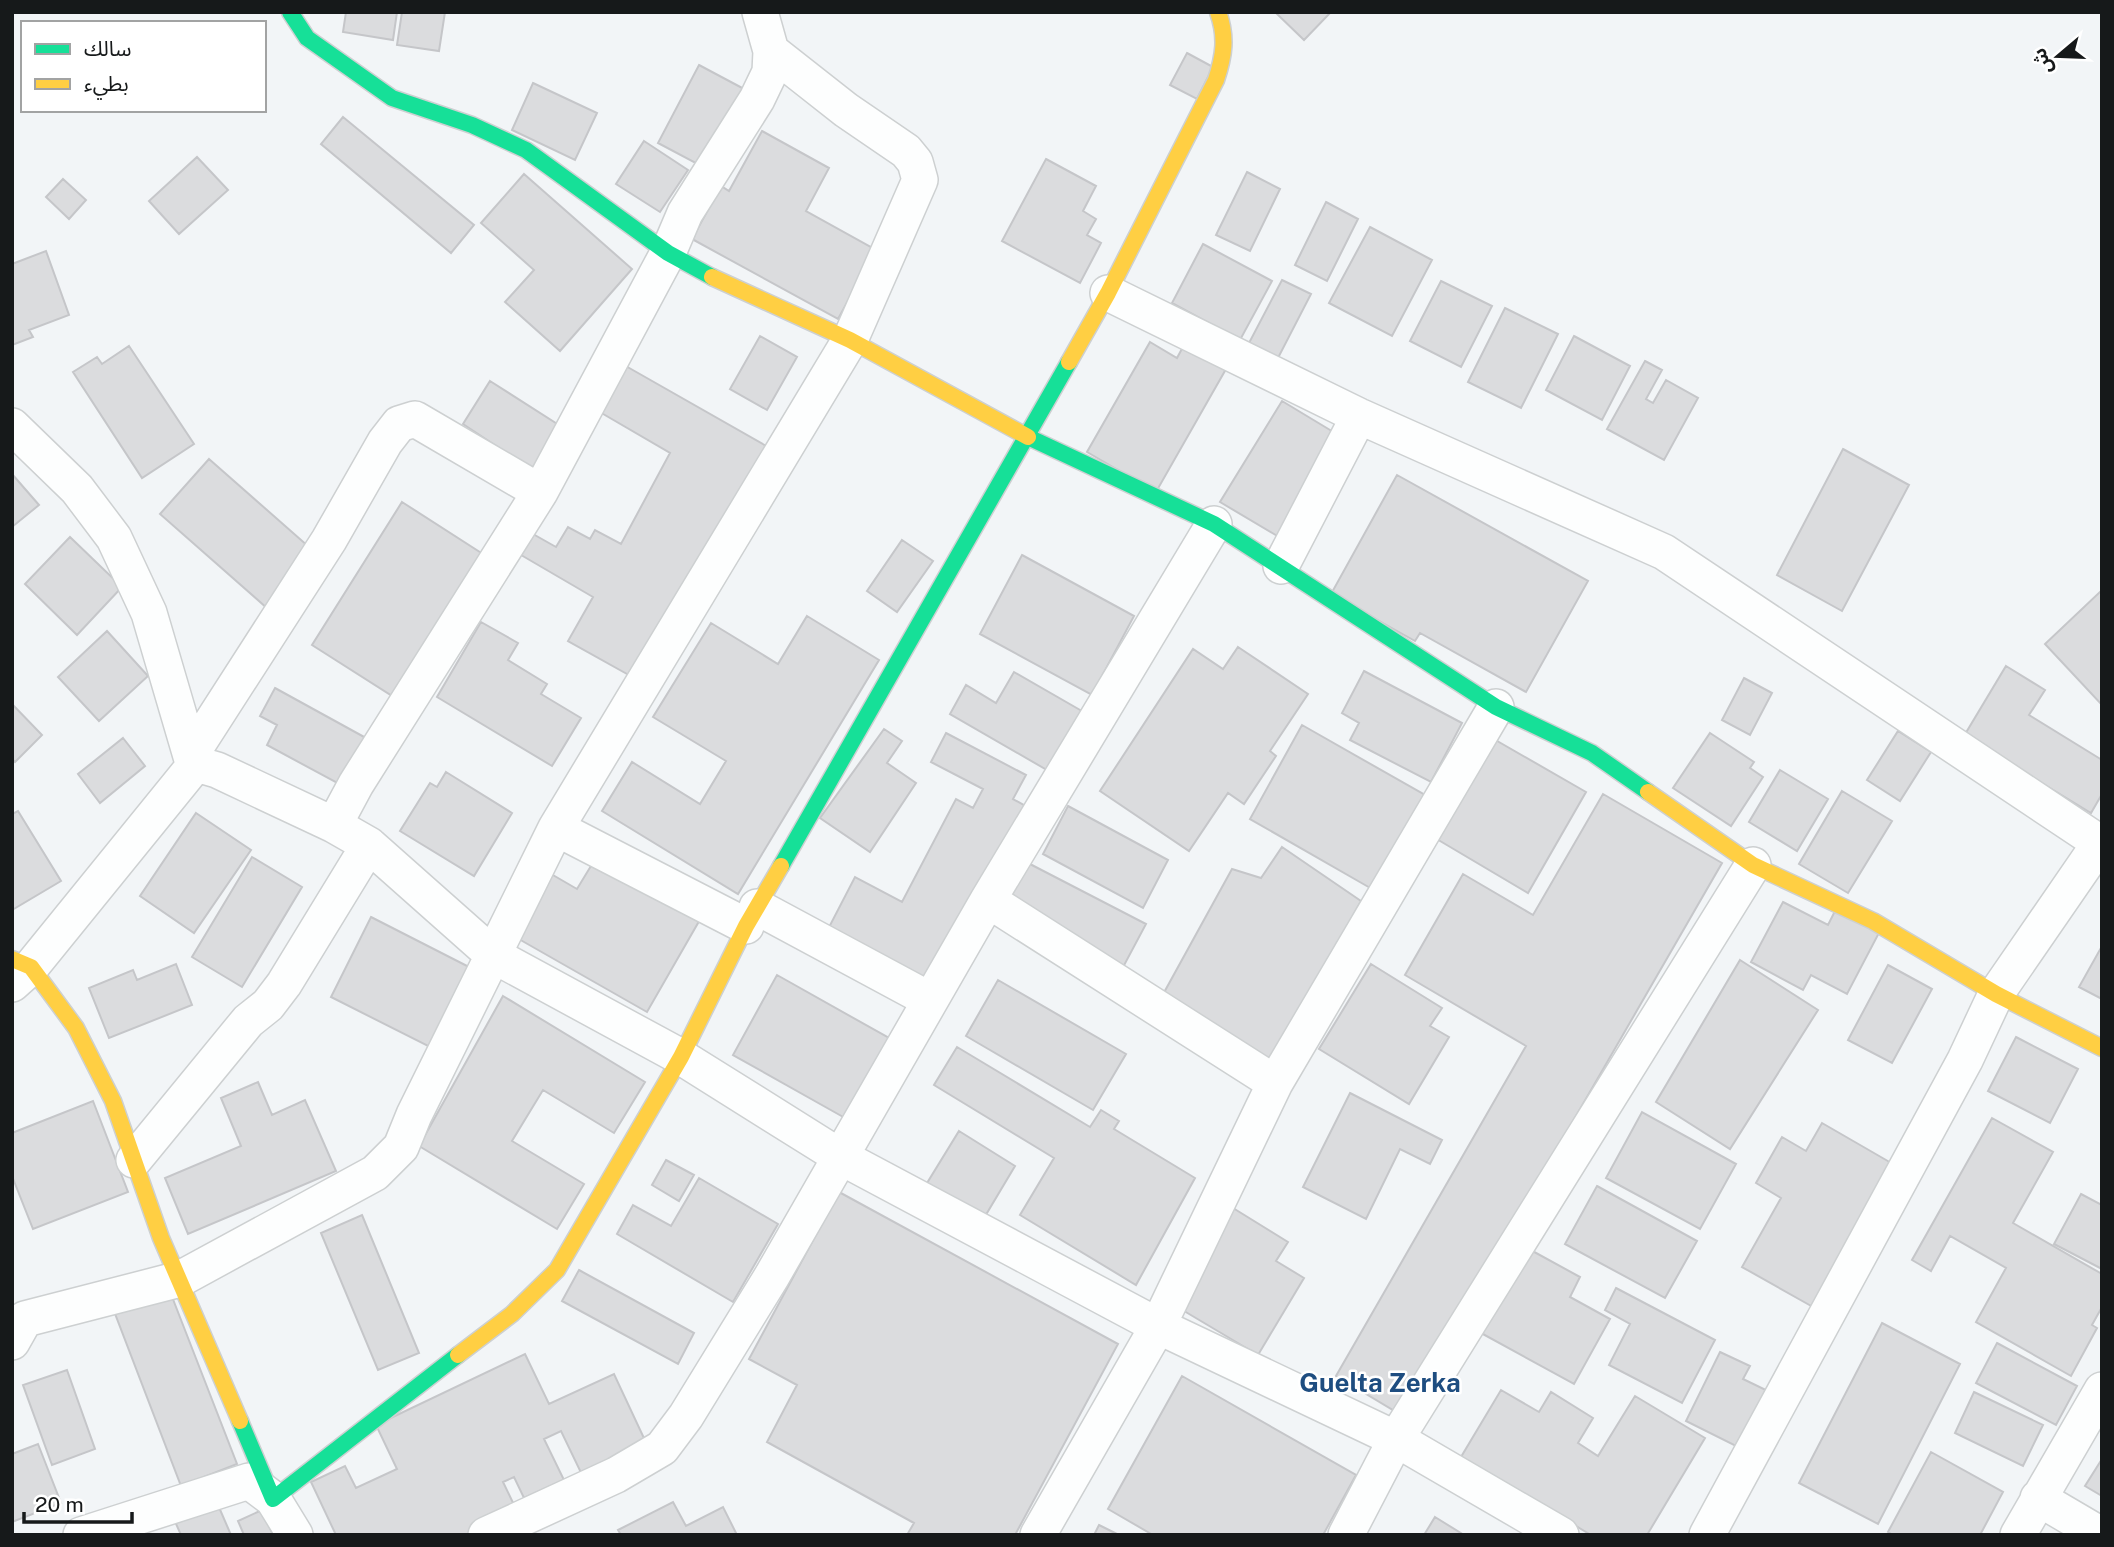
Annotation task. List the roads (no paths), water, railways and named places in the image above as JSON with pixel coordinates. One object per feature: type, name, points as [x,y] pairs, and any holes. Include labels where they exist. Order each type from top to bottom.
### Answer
[{"type":"street","points":[[290,12],[307,38],[392,98],[472,125],[526,150],[668,253],[724,284],[850,340],[1025,436],[1214,524],[1496,707],[1592,753],[1753,865],[1873,921],[1996,993],[2102,1048]]},
{"type":"street","points":[[334,825],[356,784],[540,492],[668,253],[685,213],[757,99],[769,72],[771,51],[760,12]]},
{"type":"street","points":[[273,1499],[512,1314],[557,1270],[681,1057],[752,916],[1108,293],[1216,80],[1226,51],[1224,27],[1218,12]]},
{"type":"street","points":[[12,1342],[25,1319],[180,1279],[375,1173],[401,1147],[414,1115],[556,828],[850,340],[920,180],[915,162],[906,151],[846,110],[771,51]]},
{"type":"street","points":[[1108,293],[1359,416],[1664,552],[2101,843],[1996,993],[1965,1060],[1707,1535]]},
{"type":"street","points":[[1282,566],[1359,416]]},
{"type":"street","points":[[295,1535],[273,1499],[161,1238],[113,1101],[76,1028],[18,970],[190,771],[192,758],[329,540],[385,442],[399,424],[415,419],[540,492]]},
{"type":"street","points":[[12,426],[77,489],[114,538],[149,613],[192,758],[334,825],[369,845],[492,955],[681,1057],[839,1156],[1158,1326],[1396,1439],[1561,1535]]},
{"type":"street","points":[[486,1535],[616,1475],[662,1448],[685,1416],[772,1276],[988,900],[1214,524]]},
{"type":"street","points":[[1038,1535],[1158,1326],[1275,1083],[1496,707]]},
{"type":"street","points":[[556,828],[930,1000]]},
{"type":"street","points":[[134,1160],[248,1021],[268,1005],[284,984],[369,845]]},
{"type":"street","points":[[1346,1535],[1396,1439],[1753,865]]},
{"type":"street","points":[[988,900],[1275,1083]]},
{"type":"street","points":[[2018,1535],[2102,1390]]},
{"type":"street","points":[[81,1535],[249,1481],[273,1499]]},
{"type":"street","points":[[2038,1498],[2101,1535]]},
{"type":"district","name":"Guelta Zerka","points":[[1380,1382]]}]
